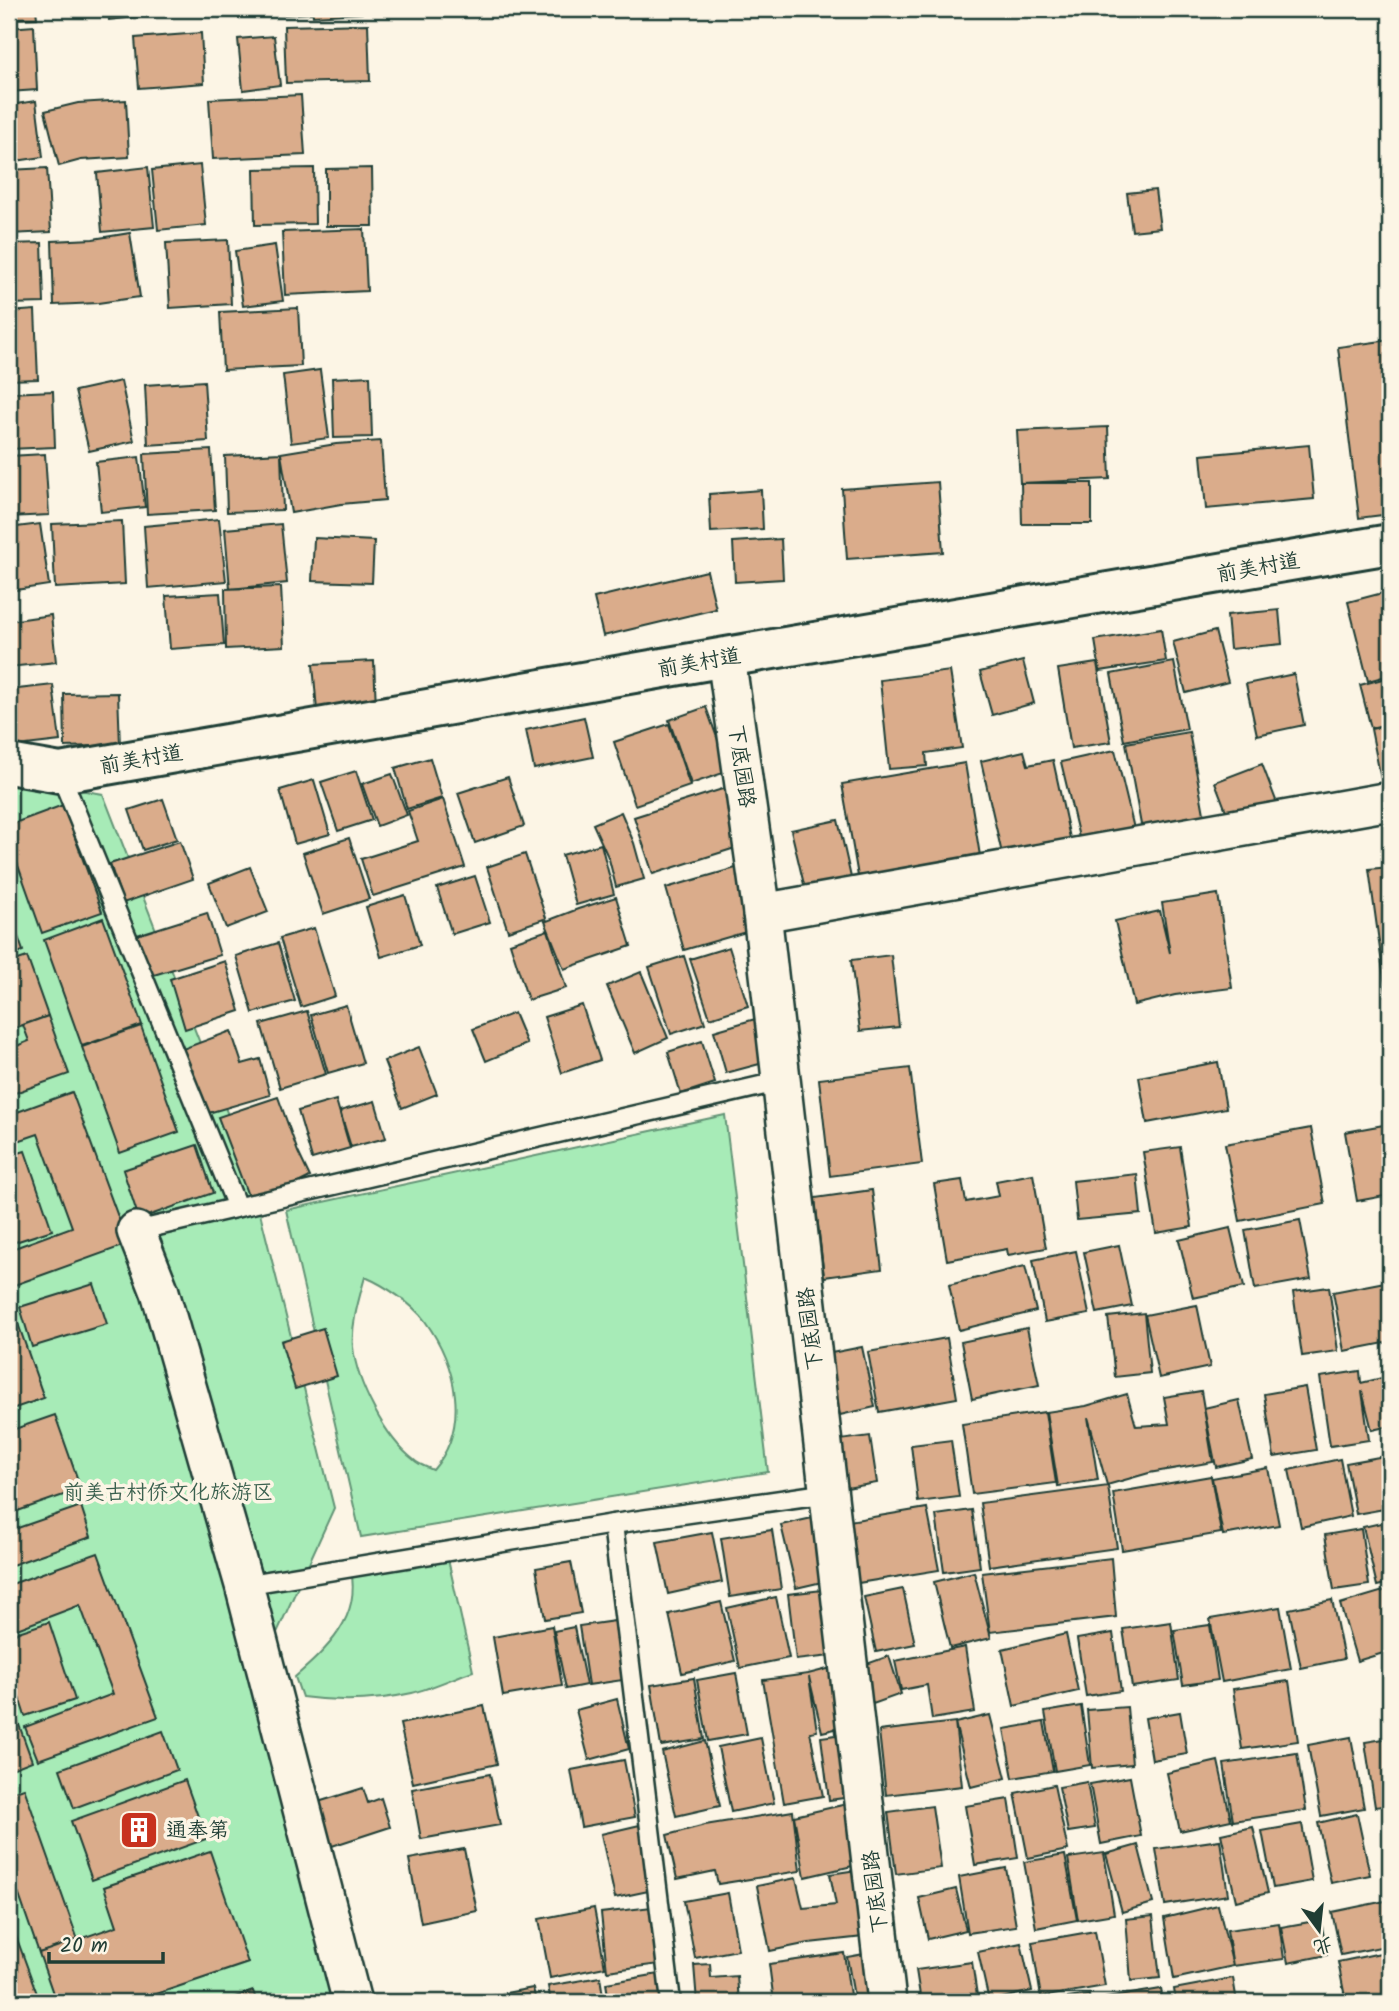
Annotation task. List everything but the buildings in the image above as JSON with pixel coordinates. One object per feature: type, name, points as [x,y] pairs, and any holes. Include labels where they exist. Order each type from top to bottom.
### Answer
[{"type":"street","name":"前美村道","points":[[9,764],[60,774],[1390,544]]},
{"type":"street","name":"下底园路","points":[[726,657],[762,913],[887,2002]]},
{"type":"street","points":[[762,913],[1390,801]]},
{"type":"street","points":[[136,1231],[160,1292],[244,1585],[352,2002]]},
{"type":"lane","points":[[60,774],[237,1208]]},
{"type":"lane","points":[[136,1231],[782,1081]]},
{"type":"lane","points":[[244,1585],[613,1524],[829,1493]]},
{"type":"lane","points":[[613,1524],[670,2002]]},
{"type":"green space","name":"前美古村侨文化旅游区","points":[[9,778],[103,794],[249,1169],[334,1508],[269,1650],[363,2002],[9,2002]]},
{"type":"green space","points":[[725,1115],[768,1472],[361,1537],[286,1210]],"holes":[[[365,1277],[420,1315],[445,1356],[455,1395],[455,1415],[445,1453],[433,1470],[416,1462],[393,1438],[374,1409],[360,1377],[353,1347],[353,1329]]]},
{"type":"green space","points":[[447,1555],[473,1671],[399,1696],[357,1700],[302,1697],[295,1677],[329,1644],[346,1618],[353,1588],[351,1571]]},
{"type":"place","name":"通奉第","points":[[139,1830]]}]
